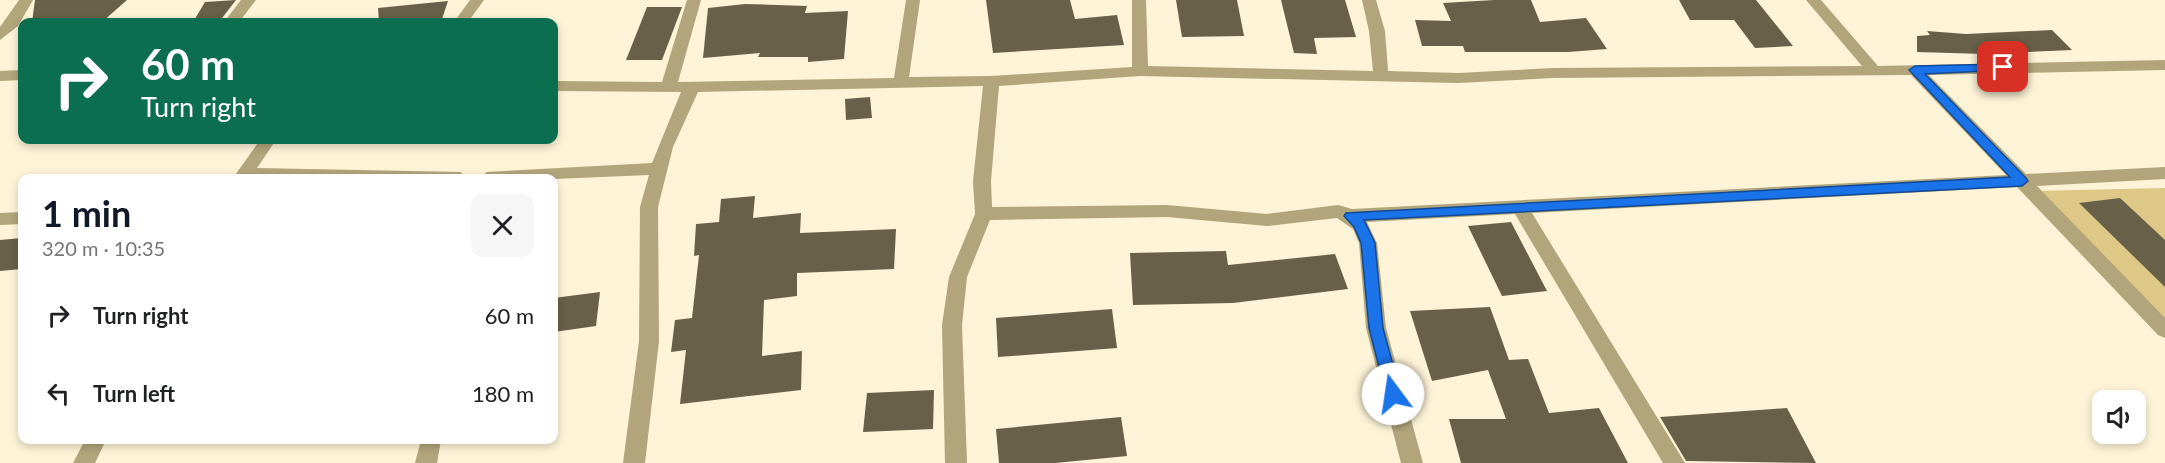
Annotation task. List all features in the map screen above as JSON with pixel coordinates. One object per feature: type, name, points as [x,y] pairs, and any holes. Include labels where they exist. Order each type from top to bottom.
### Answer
[{"type":"street","points":[[0,35],[13,23],[26,0]]},
{"type":"street","points":[[234,18],[249,0]]},
{"type":"street","points":[[464,18],[477,0]]},
{"type":"street","points":[[668,87],[687,30],[694,0]]},
{"type":"street","points":[[901,81],[913,0]]},
{"type":"street","points":[[1139,0],[1140,71]]},
{"type":"street","points":[[1369,0],[1377,31],[1381,76]]},
{"type":"street","points":[[1813,0],[1874,71]]},
{"type":"street","points":[[558,86],[668,87],[991,81],[1140,71],[1458,78],[1553,73],[1874,71],[2165,65]]},
{"type":"street","points":[[1915,70],[2165,330]]},
{"type":"street","points":[[0,76],[18,75]]},
{"type":"street","points":[[956,463],[952,325],[958,277],[984,214],[982,182],[991,81]]},
{"type":"street","points":[[634,463],[650,341],[649,207],[665,147],[692,86]]},
{"type":"street","points":[[244,174],[265,144]]},
{"type":"street","points":[[558,175],[659,169]]},
{"type":"street","points":[[1350,216],[2165,173]]},
{"type":"street","points":[[1519,206],[1674,463]]},
{"type":"street","points":[[984,214],[1167,211],[1268,220],[1338,211],[1350,216],[1360,225],[1368,243],[1376,328],[1412,463]]},
{"type":"street","points":[[0,219],[18,218]]},
{"type":"street","points":[[84,463],[94,444]]},
{"type":"street","points":[[426,463],[430,444]]},
{"type":"shaded area","points":[[2165,188],[2165,330],[2029,191]]},
{"type":"building","points":[[35,0],[127,0],[107,18],[33,18]]},
{"type":"building","points":[[236,0],[222,18],[195,18],[205,2]]},
{"type":"building","points":[[986,0],[1070,0],[1075,19],[1117,15],[1124,45],[993,53]]},
{"type":"building","points":[[1176,0],[1237,0],[1244,36],[1182,37]]},
{"type":"building","points":[[1281,0],[1345,0],[1356,37],[1314,38],[1317,54],[1294,53]]},
{"type":"building","points":[[1531,0],[1540,22],[1586,18],[1607,49],[1568,52],[1465,52],[1463,46],[1422,46],[1415,20],[1451,21],[1443,3]]},
{"type":"building","points":[[1679,0],[1756,0],[1793,46],[1755,48],[1734,20],[1690,20]]},
{"type":"building","points":[[448,1],[442,18],[379,18],[378,8]]},
{"type":"building","points":[[745,4],[807,6],[805,13],[848,11],[844,59],[808,62],[808,57],[758,57],[760,53],[703,58],[708,8]]},
{"type":"building","points":[[647,7],[682,7],[662,60],[626,60]]},
{"type":"building","points":[[2052,30],[2072,50],[1984,54],[1917,52],[1917,36],[1930,35],[1927,31],[1966,34]]},
{"type":"building","points":[[870,97],[872,118],[846,120],[845,99]]},
{"type":"building","points":[[755,196],[753,218],[801,213],[800,233],[896,229],[894,269],[797,273],[797,296],[764,300],[762,356],[802,351],[801,390],[680,404],[686,350],[671,352],[675,320],[692,318],[699,255],[694,256],[696,224],[719,222],[721,199]]},
{"type":"building","points":[[2120,198],[2165,240],[2165,287],[2079,203]]},
{"type":"building","points":[[1511,222],[1547,291],[1502,296],[1468,226]]},
{"type":"building","points":[[18,238],[18,269],[0,271],[0,240]]},
{"type":"building","points":[[1226,251],[1228,265],[1335,254],[1348,289],[1233,303],[1133,305],[1130,253]]},
{"type":"building","points":[[600,292],[596,326],[558,331],[558,297]]},
{"type":"building","points":[[1490,307],[1509,360],[1528,359],[1549,413],[1599,408],[1628,463],[1461,463],[1449,419],[1506,419],[1488,370],[1432,381],[1410,311]]},
{"type":"building","points":[[1112,309],[1117,348],[998,357],[996,318]]},
{"type":"building","points":[[934,390],[933,429],[863,432],[867,393]]},
{"type":"building","points":[[1787,408],[1816,463],[1686,461],[1660,417]]},
{"type":"building","points":[[1121,417],[1127,456],[1055,463],[999,463],[996,429]]},
{"type":"route","points":[[1393,394],[1376,328],[1368,243],[1360,225],[1350,216],[2022,181],[1915,70],[2003,67]]}]
